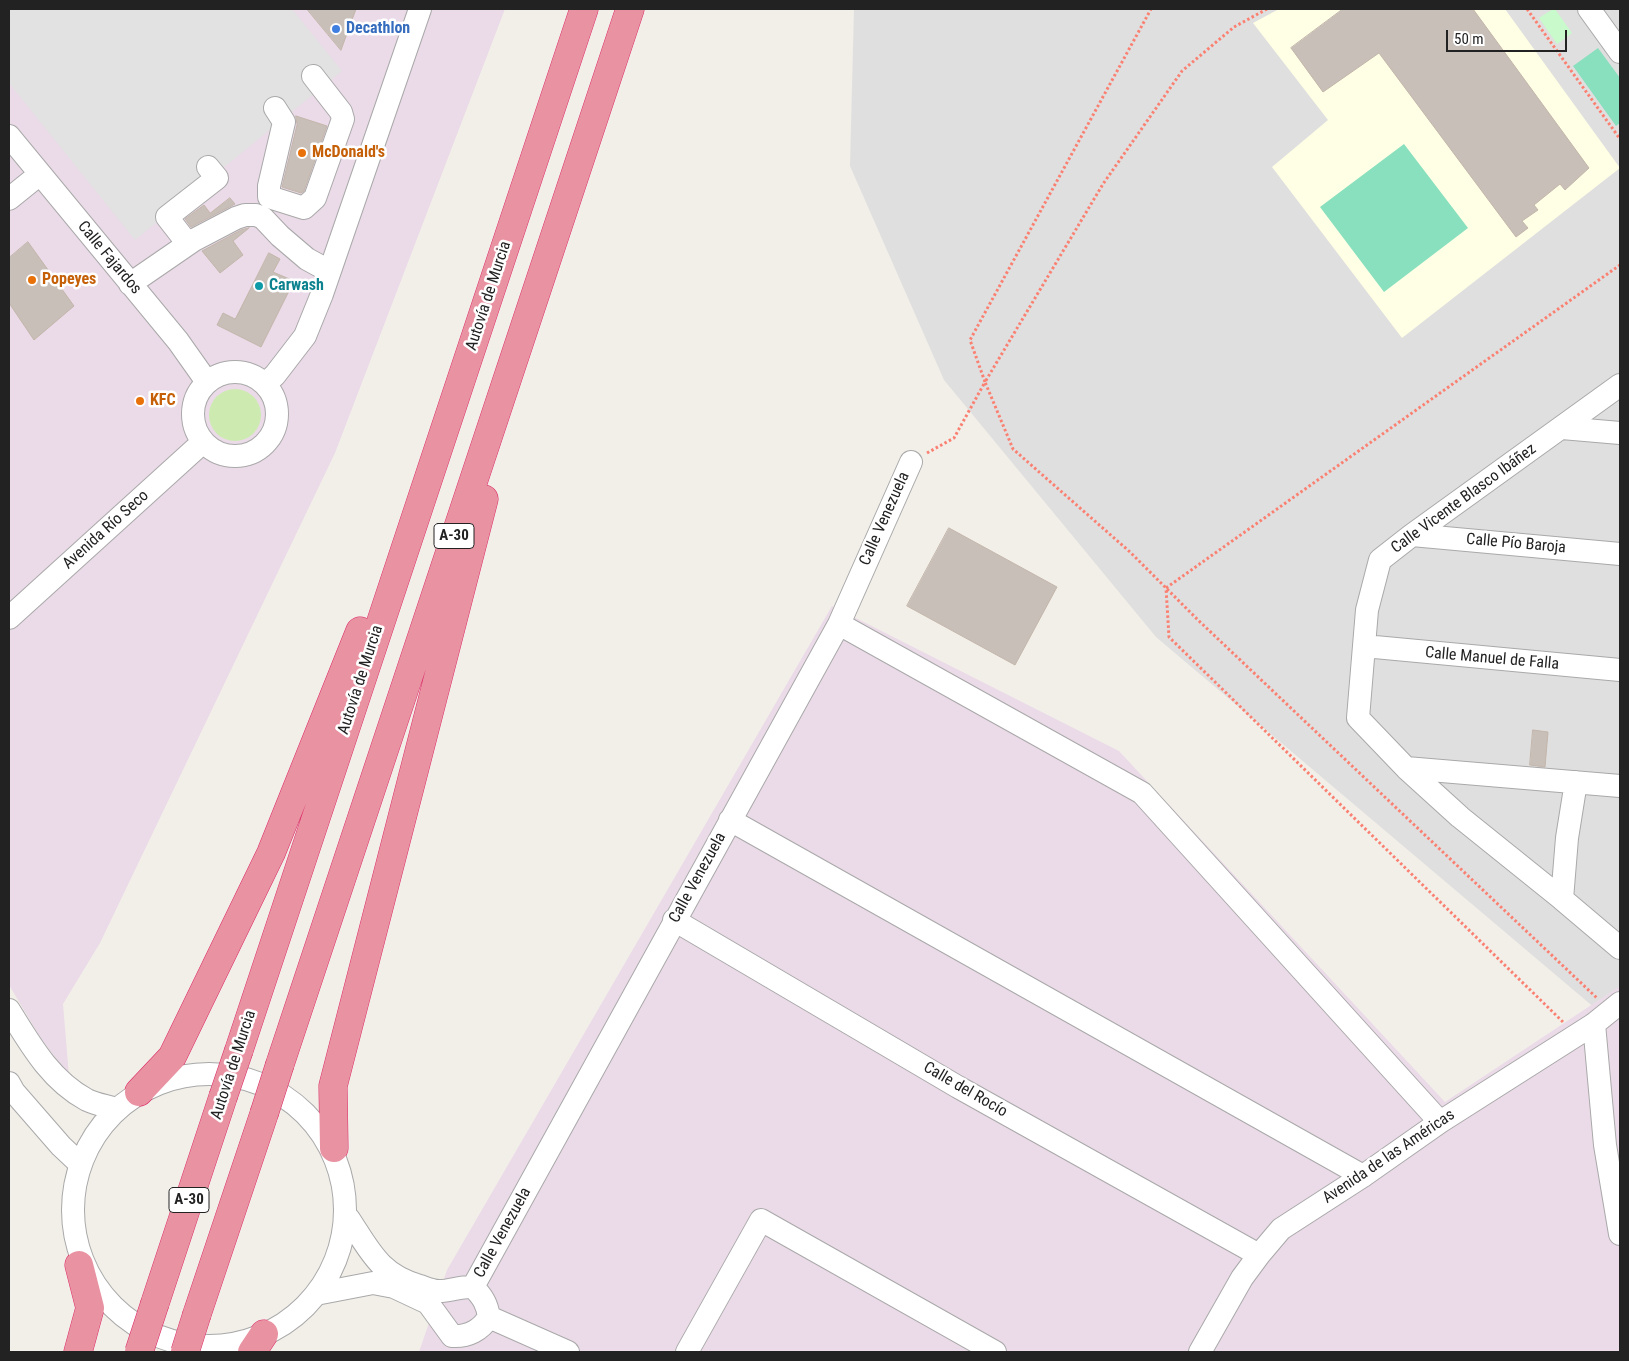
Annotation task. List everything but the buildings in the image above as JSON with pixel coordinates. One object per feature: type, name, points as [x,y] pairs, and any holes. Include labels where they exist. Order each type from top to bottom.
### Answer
[{"type":"highway","name":"Autovía de Murcia","points":[[139,1352],[584,9]]},
{"type":"highway","name":"A-30","points":[[185,1352],[630,9]]},
{"type":"highway","points":[[334,1148],[334,1086],[540,280]]},
{"type":"highway","points":[[139,1092],[172,1057],[271,853],[462,377]]},
{"type":"highway","points":[[78,1352],[90,1308],[79,1265]]},
{"type":"street","points":[[265,384],[275,375],[305,336],[322,294],[420,9]]},
{"type":"street","points":[[1589,9],[1620,52]]},
{"type":"street","points":[[1604,9],[1620,31]]},
{"type":"street","points":[[275,108],[284,122],[269,186],[269,197],[304,208],[315,198],[343,119],[341,112],[313,76]]},
{"type":"street","name":"Calle Fajardos","points":[[9,136],[178,341],[207,382]]},
{"type":"street","points":[[188,244],[167,217],[217,178],[208,167]]},
{"type":"street","points":[[9,198],[40,174]]},
{"type":"street","points":[[130,284],[188,244],[245,215],[256,215],[263,218],[280,236],[307,259],[329,271]]},
{"type":"street","points":[[232,372],[250,374],[265,384],[273,395],[277,408],[277,422],[273,435],[264,445],[253,453],[240,457],[220,454],[203,442],[196,431],[193,418],[194,405],[199,393],[207,382],[215,377],[232,372]]},
{"type":"street","name":"Calle Vicente Blasco Ibáñez","points":[[1620,385],[1380,560],[1367,610],[1358,718],[1406,768],[1460,817],[1562,898],[1620,948]]},
{"type":"street","points":[[1562,428],[1620,433]]},
{"type":"street","name":"Avenida Río Seco","points":[[9,618],[203,442]]},
{"type":"street","name":"Calle Venezuela","points":[[473,1287],[839,624],[911,462]]},
{"type":"street","name":"Calle Pío Baroja","points":[[1412,535],[1620,554]]},
{"type":"street","points":[[839,624],[1142,792],[1440,1122]]},
{"type":"street","name":"Calle Manuel de Falla","points":[[1364,646],[1620,670]]},
{"type":"street","points":[[1406,768],[1528,780],[1620,786]]},
{"type":"street","points":[[1562,898],[1576,782]]},
{"type":"street","points":[[730,820],[1363,1176]]},
{"type":"street","name":"Calle del Rocío","points":[[674,920],[958,1087],[1259,1255]]},
{"type":"street","points":[[9,1010],[53,1075],[87,1100],[116,1109]]},
{"type":"street","points":[[1600,1018],[1605,1145],[1620,1234]]},
{"type":"street","name":"Avenida de las Américas","points":[[1200,1352],[1242,1278],[1282,1229],[1363,1176],[1440,1122],[1600,1018]]},
{"type":"street","points":[[321,1293],[372,1283],[394,1288],[428,1303],[450,1344],[483,1326],[489,1318],[487,1306],[481,1295],[473,1287],[466,1286],[438,1291],[412,1284],[389,1273],[374,1257],[349,1219],[334,1148],[299,1106],[244,1078],[174,1075],[139,1092],[116,1109],[78,1162],[71,1228],[79,1265],[102,1300],[149,1334],[201,1346],[258,1343],[302,1311],[321,1293],[340,1257],[349,1219]]},
{"type":"street","points":[[9,1084],[61,1146],[78,1162]]},
{"type":"street","points":[[687,1352],[761,1220],[995,1352]]},
{"type":"street","points":[[489,1318],[568,1352]]},
{"type":"path","points":[[1151,9],[970,340],[985,382],[1013,448],[1130,552],[1600,1018]]},
{"type":"path","points":[[911,462],[954,438],[1102,184],[1182,71],[1234,27],[1267,9]]},
{"type":"path","points":[[1527,9],[1620,139]]},
{"type":"path","points":[[1166,588],[1620,265]]},
{"type":"path","points":[[1166,588],[1169,637],[1600,1018]]},
{"type":"shaded area","points":[[9,9],[505,9],[335,453],[100,943],[63,1004],[69,1076],[40,1037],[9,985]]},
{"type":"shaded area","points":[[9,9],[292,9],[342,71],[135,240],[9,83]]},
{"type":"shaded area","points":[[854,9],[1620,9],[1620,1008],[1609,1020],[1156,637],[944,380],[850,166]]},
{"type":"shaded area","points":[[1279,9],[1505,9],[1620,168],[1402,338],[1272,167],[1328,120],[1253,23]]},
{"type":"shaded area","points":[[832,606],[1119,751],[1445,1102],[1620,986],[1620,1352],[419,1352],[447,1270]]},
{"type":"green space","points":[[1555,9],[1572,33],[1557,44],[1539,18]]},
{"type":"green space","points":[[1598,48],[1620,78],[1620,123],[1616,126],[1573,66]]},
{"type":"green space","points":[[1404,144],[1468,228],[1384,292],[1320,207]]},
{"type":"green space","points":[[230,389],[240,389],[254,396],[261,410],[261,420],[254,434],[240,441],[230,441],[220,437],[213,430],[209,420],[209,410],[213,400],[220,393]]},
{"type":"place","name":"Decathlon","points":[[336,29]]},
{"type":"place","name":"McDonald's","points":[[302,153]]},
{"type":"place","name":"Popeyes","points":[[32,280]]},
{"type":"place","name":"Carwash","points":[[259,286]]},
{"type":"place","name":"KFC","points":[[140,401]]}]
